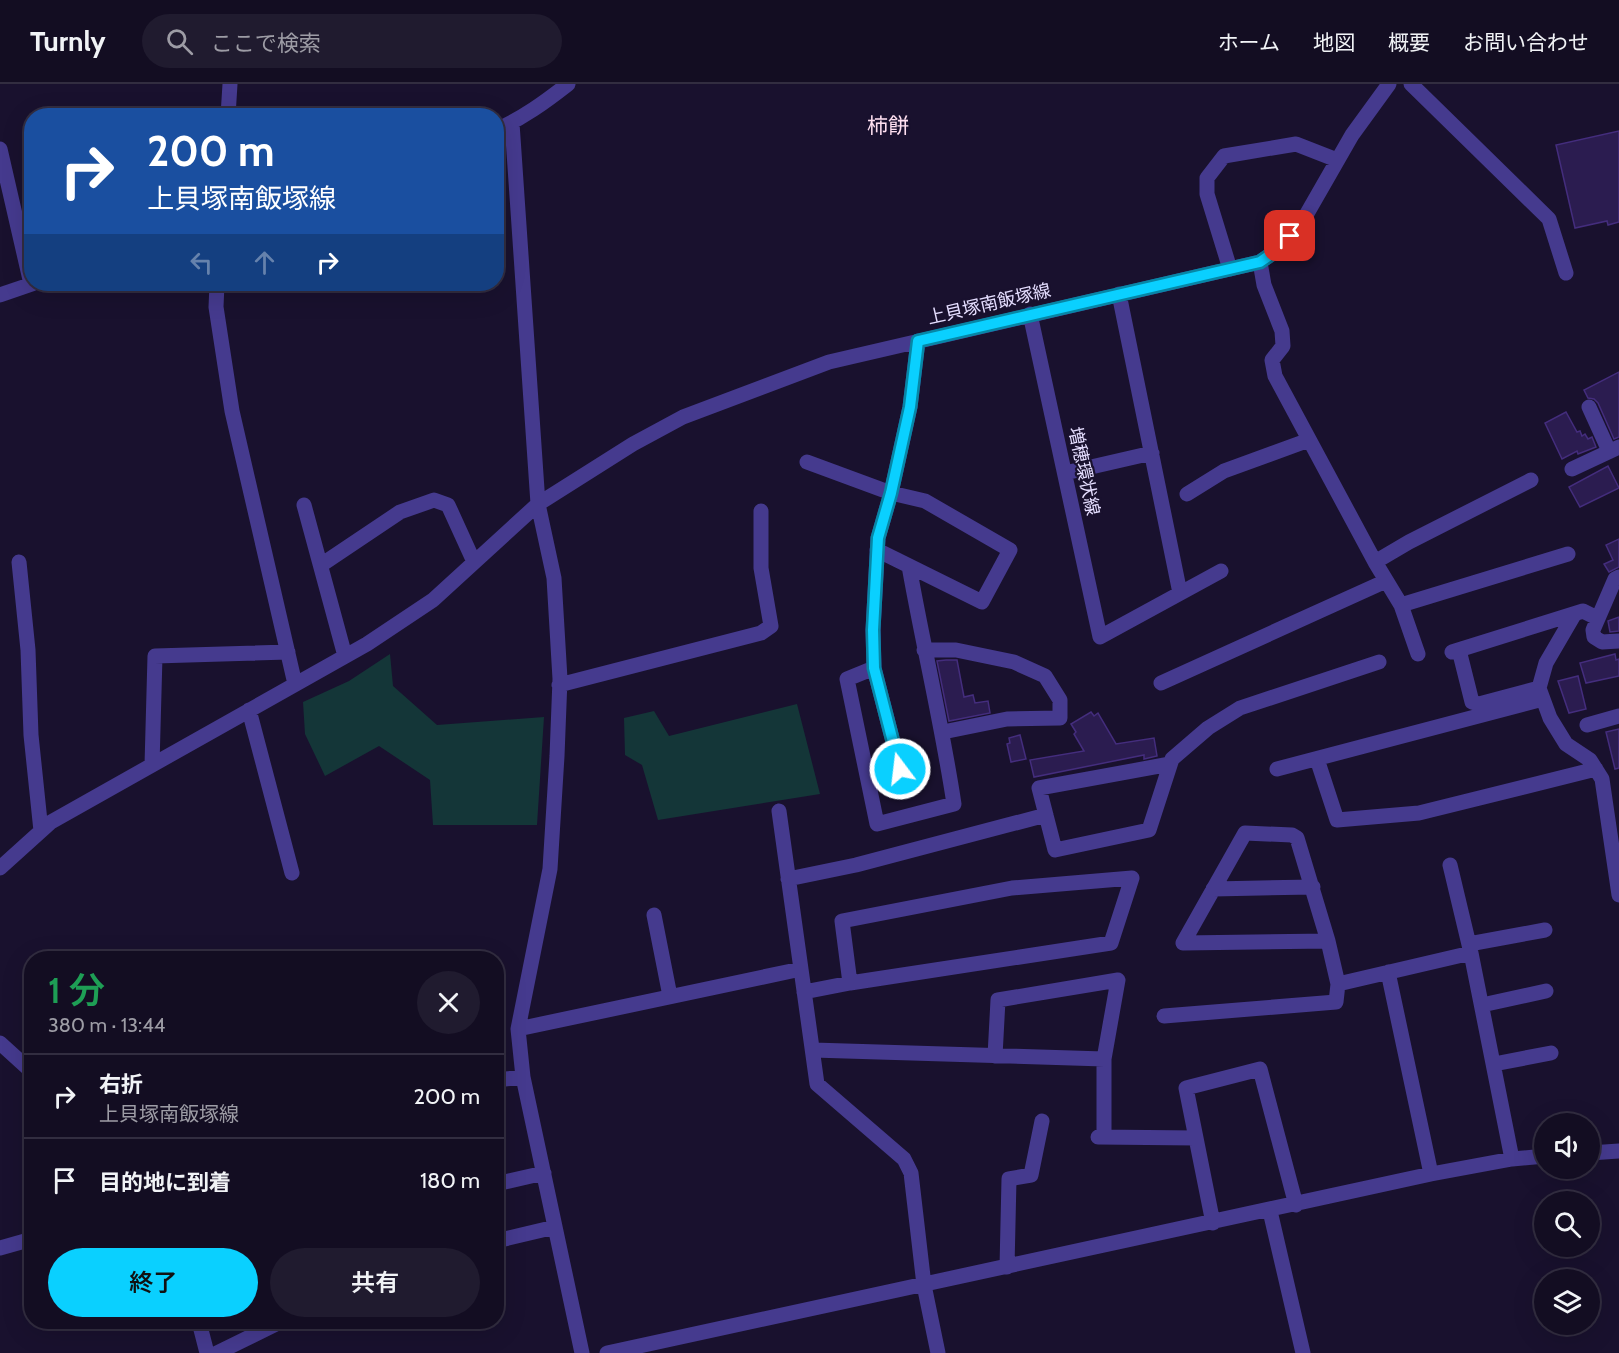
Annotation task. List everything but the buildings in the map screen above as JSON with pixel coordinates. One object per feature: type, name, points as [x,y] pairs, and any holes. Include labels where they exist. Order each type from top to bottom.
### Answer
[{"type":"street","points":[[228,108],[230,84]]},
{"type":"street","points":[[504,126],[545,103],[568,84]]},
{"type":"street","name":"上貝塚南飯塚線","points":[[0,868],[51,822],[345,656],[433,600],[538,504],[633,444],[683,417],[829,362],[1260,262],[1280,248],[1301,224],[1352,135],[1389,84]]},
{"type":"street","points":[[1410,84],[1549,219],[1566,273]]},
{"type":"street","points":[[512,123],[538,504],[554,578],[560,685],[550,869],[518,1029],[524,1077],[582,1353]]},
{"type":"street","points":[[1230,269],[1207,194],[1207,178],[1224,156],[1296,144],[1337,160]]},
{"type":"street","points":[[1,155],[24,254]]},
{"type":"street","points":[[1260,262],[1264,285],[1282,331],[1283,346],[1272,360],[1275,376],[1375,562],[1401,605],[1418,654]]},
{"type":"street","points":[[0,296],[24,287]]},
{"type":"street","points":[[217,291],[216,307],[232,411],[296,684]]},
{"type":"street","points":[[1119,294],[1180,593],[1221,571]]},
{"type":"street","name":"増穂環状線","points":[[1030,314],[1100,637],[1180,593]]},
{"type":"street","points":[[900,769],[874,668],[873,630],[878,538],[891,493],[910,407],[918,341]]},
{"type":"street","points":[[1572,469],[1614,449],[1589,407]]},
{"type":"street","points":[[1187,494],[1224,471],[1309,440]]},
{"type":"street","points":[[1065,473],[1152,453]]},
{"type":"street","points":[[807,462],[891,493],[925,501],[1010,550],[982,602],[877,550]]},
{"type":"street","points":[[1375,562],[1409,542],[1531,480]]},
{"type":"street","points":[[321,565],[400,512],[434,500],[448,505],[474,562]]},
{"type":"street","points":[[304,505],[345,656]]},
{"type":"street","points":[[560,685],[761,633],[771,626],[761,568],[760,511]]},
{"type":"street","points":[[1401,605],[1568,554]]},
{"type":"street","points":[[19,562],[28,650],[31,735],[41,831]]},
{"type":"street","points":[[874,668],[847,679],[877,824],[954,804],[943,732],[924,650],[909,566]]},
{"type":"street","points":[[1619,577],[1546,663],[1541,693],[1550,718],[1566,744],[1590,760],[1602,779],[1619,895]]},
{"type":"street","points":[[1161,683],[1386,581]]},
{"type":"street","points":[[1585,615],[1593,630],[1594,638],[1602,642],[1619,641]]},
{"type":"street","points":[[1541,693],[1479,704],[1472,702],[1456,651],[1585,615]]},
{"type":"street","points":[[924,650],[956,650],[1014,662],[1045,676],[1060,700],[1060,718],[1007,719],[943,732]]},
{"type":"street","points":[[152,765],[155,656],[288,652]]},
{"type":"street","points":[[1170,764],[1039,788],[1055,850],[1149,830],[1172,759],[1208,728],[1240,708],[1379,662]]},
{"type":"street","points":[[1277,769],[1541,693]]},
{"type":"street","points":[[249,710],[292,873]]},
{"type":"street","points":[[1587,725],[1619,716]]},
{"type":"street","points":[[1317,759],[1337,820],[1419,813],[1596,769]]},
{"type":"street","points":[[779,811],[817,1084],[904,1159],[911,1173],[924,1285],[938,1353]]},
{"type":"street","points":[[788,879],[856,865],[1046,815]]},
{"type":"street","points":[[1164,1016],[1336,1002],[1338,984],[1328,941],[1298,838],[1292,835],[1245,833],[1183,943],[1328,941]]},
{"type":"street","points":[[1450,865],[1482,1005],[1512,1159]]},
{"type":"street","points":[[804,992],[1111,943],[1132,878],[1012,888],[842,921],[850,983]]},
{"type":"street","points":[[1213,889],[1313,887]]},
{"type":"street","points":[[654,915],[670,996]]},
{"type":"street","points":[[1338,984],[1545,930]]},
{"type":"street","points":[[518,1029],[801,969]]},
{"type":"street","points":[[1388,972],[1431,1174]]},
{"type":"street","points":[[994,1056],[998,1000],[1118,980],[1104,1059],[1101,1137],[1196,1137]]},
{"type":"street","points":[[1482,1005],[1546,991]]},
{"type":"street","points":[[0,1044],[24,1065]]},
{"type":"street","points":[[813,1050],[1104,1059]]},
{"type":"street","points":[[1494,1064],[1551,1053]]},
{"type":"street","points":[[1213,1223],[1186,1088],[1260,1069],[1296,1205]]},
{"type":"street","points":[[504,1079],[524,1077]]},
{"type":"street","points":[[1007,1268],[1010,1179],[1031,1175],[1042,1120]]},
{"type":"street","points":[[1600,1152],[1619,1151]]},
{"type":"street","points":[[607,1353],[1270,1211],[1431,1174],[1534,1157]]},
{"type":"street","points":[[504,1182],[544,1173]]},
{"type":"street","points":[[1270,1211],[1303,1353]]},
{"type":"street","points":[[504,1239],[555,1227]]},
{"type":"street","points":[[0,1248],[24,1241]]},
{"type":"street","points":[[202,1329],[207,1353]]},
{"type":"street","points":[[217,1353],[266,1329]]},
{"type":"green space","points":[[390,654],[393,686],[437,725],[544,717],[537,825],[433,825],[430,780],[379,746],[325,776],[305,734],[303,702],[349,681]]},
{"type":"green space","points":[[797,704],[820,794],[658,820],[642,765],[625,755],[624,718],[654,711],[669,736]]},
{"type":"district","name":"柿餅","points":[[888,126]]},
{"type":"route","points":[[900,769],[874,668],[873,630],[878,538],[891,493],[910,407],[918,341],[1260,262],[1280,248],[1290,236]]}]
